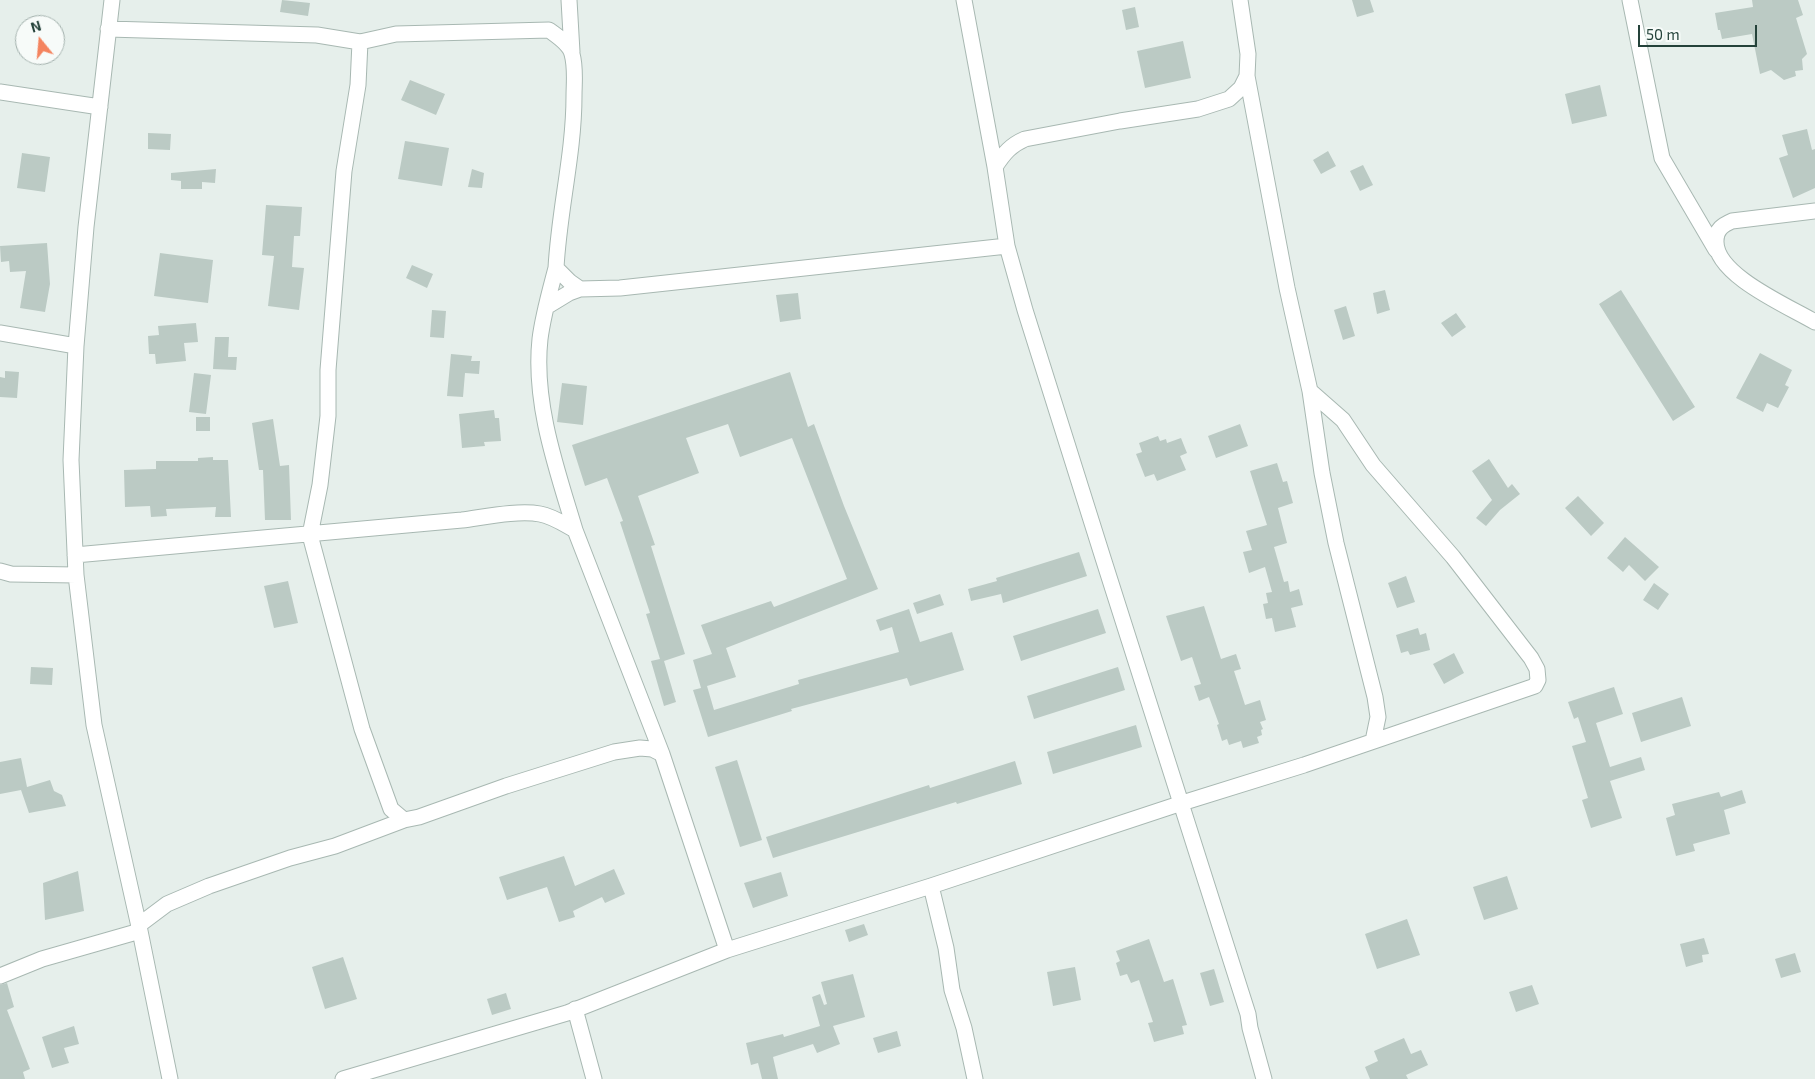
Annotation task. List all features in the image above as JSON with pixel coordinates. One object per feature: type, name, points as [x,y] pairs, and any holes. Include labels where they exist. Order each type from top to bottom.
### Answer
[{"type":"street","points":[[112,0],[86,227],[76,346],[71,460],[76,575],[94,725],[170,1079]]},
{"type":"street","points":[[964,0],[996,167],[1007,246],[1025,310],[1248,1014],[1264,1079]]},
{"type":"street","points":[[1240,0],[1248,54],[1248,76],[1287,288],[1310,391],[1322,473],[1333,527],[1375,697],[1378,717],[1373,742]]},
{"type":"street","points":[[1630,0],[1662,158],[1727,267],[1740,278],[1815,322]]},
{"type":"street","points":[[549,30],[569,7]]},
{"type":"street","points":[[569,7],[574,75],[574,127],[558,236],[556,268],[540,339],[539,367],[546,433],[575,530],[662,754],[727,950]]},
{"type":"street","points":[[108,29],[317,35],[360,42],[396,34],[549,30],[561,38],[572,52]]},
{"type":"street","points":[[360,42],[358,85],[344,172],[328,370],[328,416],[320,485],[310,535],[362,729],[391,809],[404,820]]},
{"type":"street","points":[[996,167],[1005,152],[1014,144],[1025,139],[1198,109],[1229,99],[1241,88],[1248,76]]},
{"type":"street","points":[[0,92],[100,107]]},
{"type":"street","points":[[1716,250],[1716,237],[1721,226],[1732,221],[1815,211]]},
{"type":"street","points":[[546,307],[569,293],[580,289],[647,285],[1007,246]]},
{"type":"street","points":[[556,268],[580,289]]},
{"type":"street","points":[[0,333],[76,346]]},
{"type":"street","points":[[343,1079],[575,1009],[727,950],[931,886],[1373,742],[1534,686],[1538,680],[1537,669],[1531,658],[1453,557],[1373,465],[1343,420],[1310,391]]},
{"type":"street","points":[[75,555],[310,535],[523,514],[539,514],[555,519],[575,530]]},
{"type":"street","points":[[0,572],[10,574],[76,575]]},
{"type":"street","points":[[0,976],[42,959],[139,928],[167,904],[192,892],[290,858],[335,846],[404,820],[419,818],[506,786],[614,752],[640,748],[652,749],[662,754]]},
{"type":"street","points":[[383,828],[391,809]]},
{"type":"street","points":[[931,886],[946,948],[952,990],[964,1028],[975,1079]]},
{"type":"street","points":[[575,1009],[594,1079]]},
{"type":"building","points":[[282,0],[310,3],[308,16],[280,12]]},
{"type":"building","points":[[1352,0],[1370,0],[1374,12],[1357,17]]},
{"type":"building","points":[[1752,0],[1798,0],[1803,15],[1796,18],[1807,54],[1802,59],[1803,70],[1795,71],[1796,76],[1784,80],[1771,70],[1760,74],[1752,34],[1722,39],[1720,30],[1718,30],[1715,13],[1753,7]]},
{"type":"building","points":[[1135,7],[1139,27],[1126,30],[1122,10]]},
{"type":"building","points":[[1183,41],[1191,78],[1145,88],[1137,51]]},
{"type":"building","points":[[410,80],[445,94],[436,115],[401,100]]},
{"type":"building","points":[[1600,85],[1607,116],[1572,124],[1565,94]]},
{"type":"building","points":[[1807,129],[1812,150],[1815,149],[1815,188],[1793,198],[1779,158],[1788,155],[1782,135]]},
{"type":"building","points":[[148,133],[171,134],[170,150],[148,149]]},
{"type":"building","points":[[405,141],[449,148],[442,186],[398,179]]},
{"type":"building","points":[[1328,151],[1336,166],[1321,174],[1313,160]]},
{"type":"building","points":[[22,153],[50,157],[45,192],[17,188]]},
{"type":"building","points":[[1363,165],[1373,185],[1360,191],[1350,171]]},
{"type":"building","points":[[216,169],[215,183],[202,182],[202,189],[181,189],[181,181],[171,180],[171,173]]},
{"type":"building","points":[[472,169],[484,173],[482,188],[468,187]]},
{"type":"building","points":[[266,205],[302,207],[300,236],[294,236],[292,267],[304,268],[299,310],[268,306],[274,256],[262,255]]},
{"type":"building","points":[[47,243],[50,284],[45,312],[20,308],[26,271],[10,272],[9,261],[1,262],[0,246]]},
{"type":"building","points":[[160,253],[213,260],[208,303],[154,296]]},
{"type":"building","points":[[412,265],[433,274],[427,288],[406,278]]},
{"type":"building","points":[[1385,290],[1390,310],[1377,314],[1373,293]]},
{"type":"building","points":[[1621,290],[1695,407],[1673,421],[1599,304]]},
{"type":"building","points":[[798,293],[801,319],[780,322],[776,295]]},
{"type":"building","points":[[1346,306],[1355,336],[1343,340],[1334,310]]},
{"type":"building","points":[[432,310],[446,311],[444,338],[430,337]]},
{"type":"building","points":[[1456,313],[1466,327],[1452,337],[1441,323]]},
{"type":"building","points":[[196,323],[198,342],[184,343],[186,361],[156,364],[155,354],[149,354],[148,336],[159,335],[158,326]]},
{"type":"building","points":[[215,337],[229,337],[228,357],[237,357],[236,370],[213,369]]},
{"type":"building","points":[[1760,353],[1792,370],[1785,385],[1789,387],[1778,408],[1767,403],[1763,412],[1736,398]]},
{"type":"building","points":[[451,354],[472,356],[471,361],[480,361],[479,374],[465,373],[463,397],[447,396]]},
{"type":"building","points":[[5,371],[19,372],[17,398],[0,397],[0,377],[5,378]]},
{"type":"building","points":[[790,372],[808,427],[814,424],[844,506],[878,589],[726,648],[736,677],[707,686],[714,710],[799,684],[798,680],[899,652],[892,627],[880,631],[876,620],[909,609],[920,642],[952,632],[964,670],[910,686],[907,678],[791,709],[792,711],[708,737],[693,690],[701,688],[693,660],[712,654],[701,625],[771,601],[774,607],[847,579],[792,438],[740,457],[728,424],[686,438],[699,473],[638,496],[655,545],[651,546],[685,654],[664,661],[676,702],[664,706],[651,661],[660,659],[646,614],[650,613],[620,522],[623,521],[607,478],[585,486],[572,445]]},
{"type":"building","points":[[194,373],[211,375],[206,414],[189,412]]},
{"type":"building","points":[[562,383],[587,386],[583,425],[557,422]]},
{"type":"building","points":[[494,410],[495,418],[499,418],[501,441],[484,442],[485,446],[462,448],[459,414]]},
{"type":"building","points":[[196,417],[210,417],[210,431],[196,431]]},
{"type":"building","points":[[273,419],[280,466],[289,465],[291,520],[265,520],[263,470],[259,470],[252,423]]},
{"type":"building","points":[[1240,424],[1248,446],[1216,458],[1208,436]]},
{"type":"building","points":[[1158,436],[1160,441],[1166,439],[1167,443],[1181,438],[1187,453],[1180,456],[1186,470],[1157,481],[1154,474],[1145,477],[1136,454],[1142,452],[1139,443]]},
{"type":"building","points":[[213,457],[213,460],[228,460],[231,517],[215,517],[216,507],[166,509],[167,516],[151,517],[150,506],[125,507],[124,470],[156,469],[156,461],[198,461],[198,458]]},
{"type":"building","points":[[1489,459],[1508,488],[1512,484],[1520,494],[1500,510],[1486,526],[1476,518],[1492,500],[1472,471]]},
{"type":"building","points":[[1277,463],[1283,482],[1287,481],[1293,503],[1278,508],[1287,543],[1274,547],[1284,582],[1288,581],[1290,592],[1299,589],[1303,605],[1291,608],[1296,627],[1275,632],[1272,618],[1266,619],[1263,604],[1268,603],[1266,593],[1272,592],[1265,567],[1249,573],[1243,552],[1252,550],[1246,531],[1267,525],[1250,471]]},
{"type":"building","points":[[1578,496],[1604,523],[1591,536],[1565,508]]},
{"type":"building","points":[[1625,537],[1659,567],[1645,581],[1629,565],[1623,572],[1607,558]]},
{"type":"building","points":[[1079,552],[1087,576],[1003,603],[1001,594],[971,601],[968,589],[997,581],[996,578]]},
{"type":"building","points":[[1406,576],[1415,602],[1397,608],[1388,583]]},
{"type":"building","points":[[288,581],[298,623],[274,628],[264,586]]},
{"type":"building","points":[[1654,583],[1669,594],[1658,610],[1643,600]]},
{"type":"building","points":[[940,594],[944,605],[917,614],[913,603]]},
{"type":"building","points":[[1204,606],[1221,659],[1236,654],[1241,669],[1234,671],[1245,705],[1260,700],[1266,720],[1260,722],[1263,729],[1261,730],[1262,735],[1257,737],[1259,743],[1243,748],[1241,741],[1229,745],[1227,739],[1222,741],[1217,725],[1219,724],[1209,697],[1199,701],[1194,686],[1201,684],[1192,657],[1181,661],[1166,616]]},
{"type":"building","points":[[1098,609],[1106,633],[1021,661],[1013,636]]},
{"type":"building","points":[[1418,628],[1420,635],[1426,633],[1430,650],[1410,655],[1408,651],[1401,653],[1396,635]]},
{"type":"building","points":[[1454,653],[1464,673],[1444,684],[1433,664]]},
{"type":"building","points":[[31,667],[53,668],[52,685],[30,684]]},
{"type":"building","points":[[1118,667],[1125,690],[1034,719],[1027,696]]},
{"type":"building","points":[[1614,687],[1623,714],[1596,723],[1610,767],[1641,757],[1645,770],[1610,781],[1622,818],[1591,828],[1582,800],[1588,798],[1572,746],[1586,742],[1578,717],[1574,719],[1568,702]]},
{"type":"building","points":[[1682,697],[1691,726],[1641,742],[1632,713]]},
{"type":"building","points":[[1136,725],[1142,747],[1053,774],[1047,752]]},
{"type":"building","points":[[21,758],[27,787],[50,780],[54,791],[62,795],[66,806],[29,813],[21,790],[0,794],[0,762]]},
{"type":"building","points":[[737,760],[762,840],[740,847],[715,767]]},
{"type":"building","points":[[1015,761],[1022,784],[957,804],[956,802],[773,858],[766,837],[929,785],[930,788]]},
{"type":"building","points":[[1742,790],[1746,803],[1724,810],[1730,834],[1693,844],[1695,851],[1676,856],[1666,818],[1675,815],[1672,804],[1719,792],[1721,797]]},
{"type":"building","points":[[564,856],[575,886],[614,869],[625,894],[605,903],[602,897],[573,911],[575,917],[559,922],[547,887],[507,900],[499,877]]},
{"type":"building","points":[[78,871],[84,911],[45,920],[43,883]]},
{"type":"building","points":[[781,872],[788,896],[753,908],[744,883]]},
{"type":"building","points":[[1507,876],[1518,909],[1484,920],[1473,887]]},
{"type":"building","points":[[1407,919],[1420,955],[1377,969],[1365,934]]},
{"type":"building","points":[[864,924],[868,935],[849,942],[845,930]]},
{"type":"building","points":[[1704,938],[1709,954],[1702,955],[1703,962],[1686,967],[1680,944]]},
{"type":"building","points":[[1149,939],[1164,982],[1173,979],[1187,1025],[1182,1026],[1184,1034],[1154,1042],[1148,1023],[1153,1022],[1139,980],[1131,983],[1127,974],[1120,976],[1116,963],[1120,961],[1116,951]]},
{"type":"building","points":[[1795,953],[1801,972],[1781,978],[1775,959]]},
{"type":"building","points":[[343,957],[357,999],[325,1009],[312,967]]},
{"type":"building","points":[[1075,967],[1081,1000],[1053,1006],[1047,972]]},
{"type":"building","points":[[1214,969],[1224,1002],[1210,1006],[1200,973]]},
{"type":"building","points":[[853,974],[865,1017],[833,1026],[840,1044],[817,1053],[813,1044],[773,1057],[778,1079],[762,1079],[758,1063],[751,1065],[746,1043],[783,1034],[784,1037],[820,1026],[812,997],[820,994],[824,1005],[827,1004],[821,982]]},
{"type":"building","points":[[7,983],[14,1007],[7,1010],[30,1069],[23,1072],[25,1079],[0,1079],[0,985]]},
{"type":"building","points":[[1532,985],[1539,1004],[1516,1012],[1509,992]]},
{"type":"building","points":[[506,993],[511,1009],[492,1015],[487,999]]},
{"type":"building","points":[[74,1026],[79,1044],[64,1048],[69,1063],[52,1068],[42,1037]]},
{"type":"building","points":[[897,1031],[901,1046],[878,1053],[873,1038]]},
{"type":"building","points":[[1404,1038],[1411,1054],[1421,1050],[1428,1065],[1406,1075],[1408,1079],[1370,1079],[1365,1067],[1378,1061],[1374,1051]]}]
